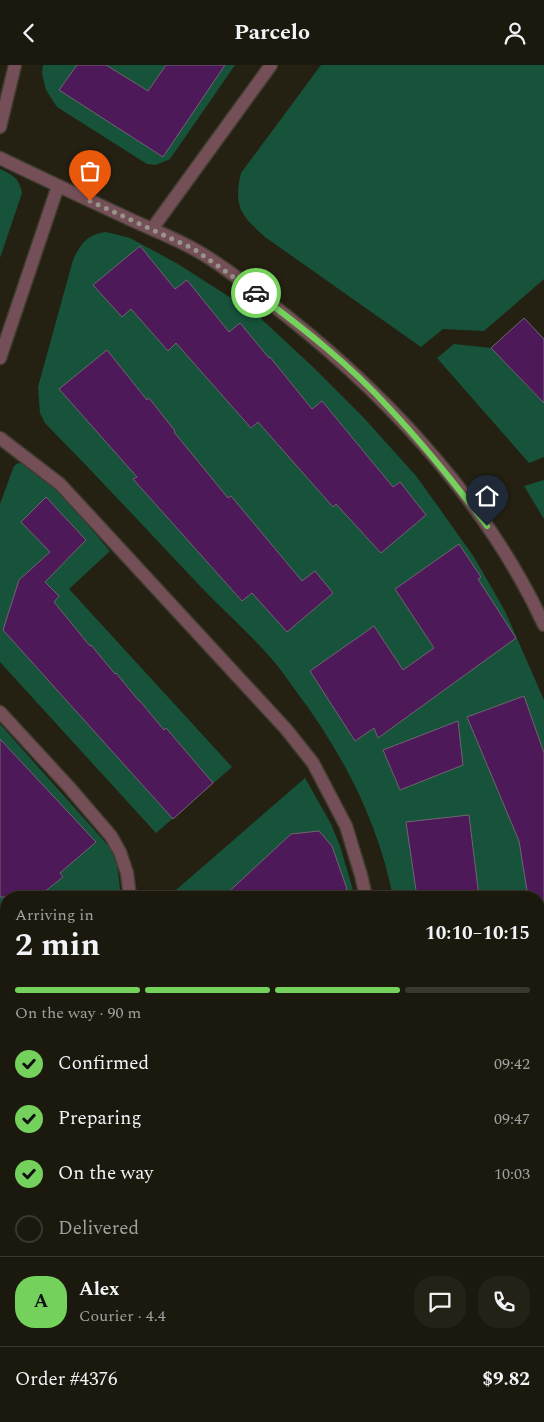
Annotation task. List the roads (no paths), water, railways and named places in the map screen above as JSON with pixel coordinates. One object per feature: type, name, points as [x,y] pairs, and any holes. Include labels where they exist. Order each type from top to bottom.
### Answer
[{"type":"street","points":[[0,127],[15,65]]},
{"type":"street","points":[[152,229],[271,65]]},
{"type":"street","points":[[0,158],[194,249],[238,279],[327,348],[388,407],[446,472],[496,537],[513,564],[544,625]]},
{"type":"street","points":[[0,358],[58,186]]},
{"type":"street","points":[[0,437],[60,484],[286,729],[313,763],[346,826],[365,891]]},
{"type":"street","points":[[0,712],[111,836],[120,852],[127,873],[129,891]]}]
